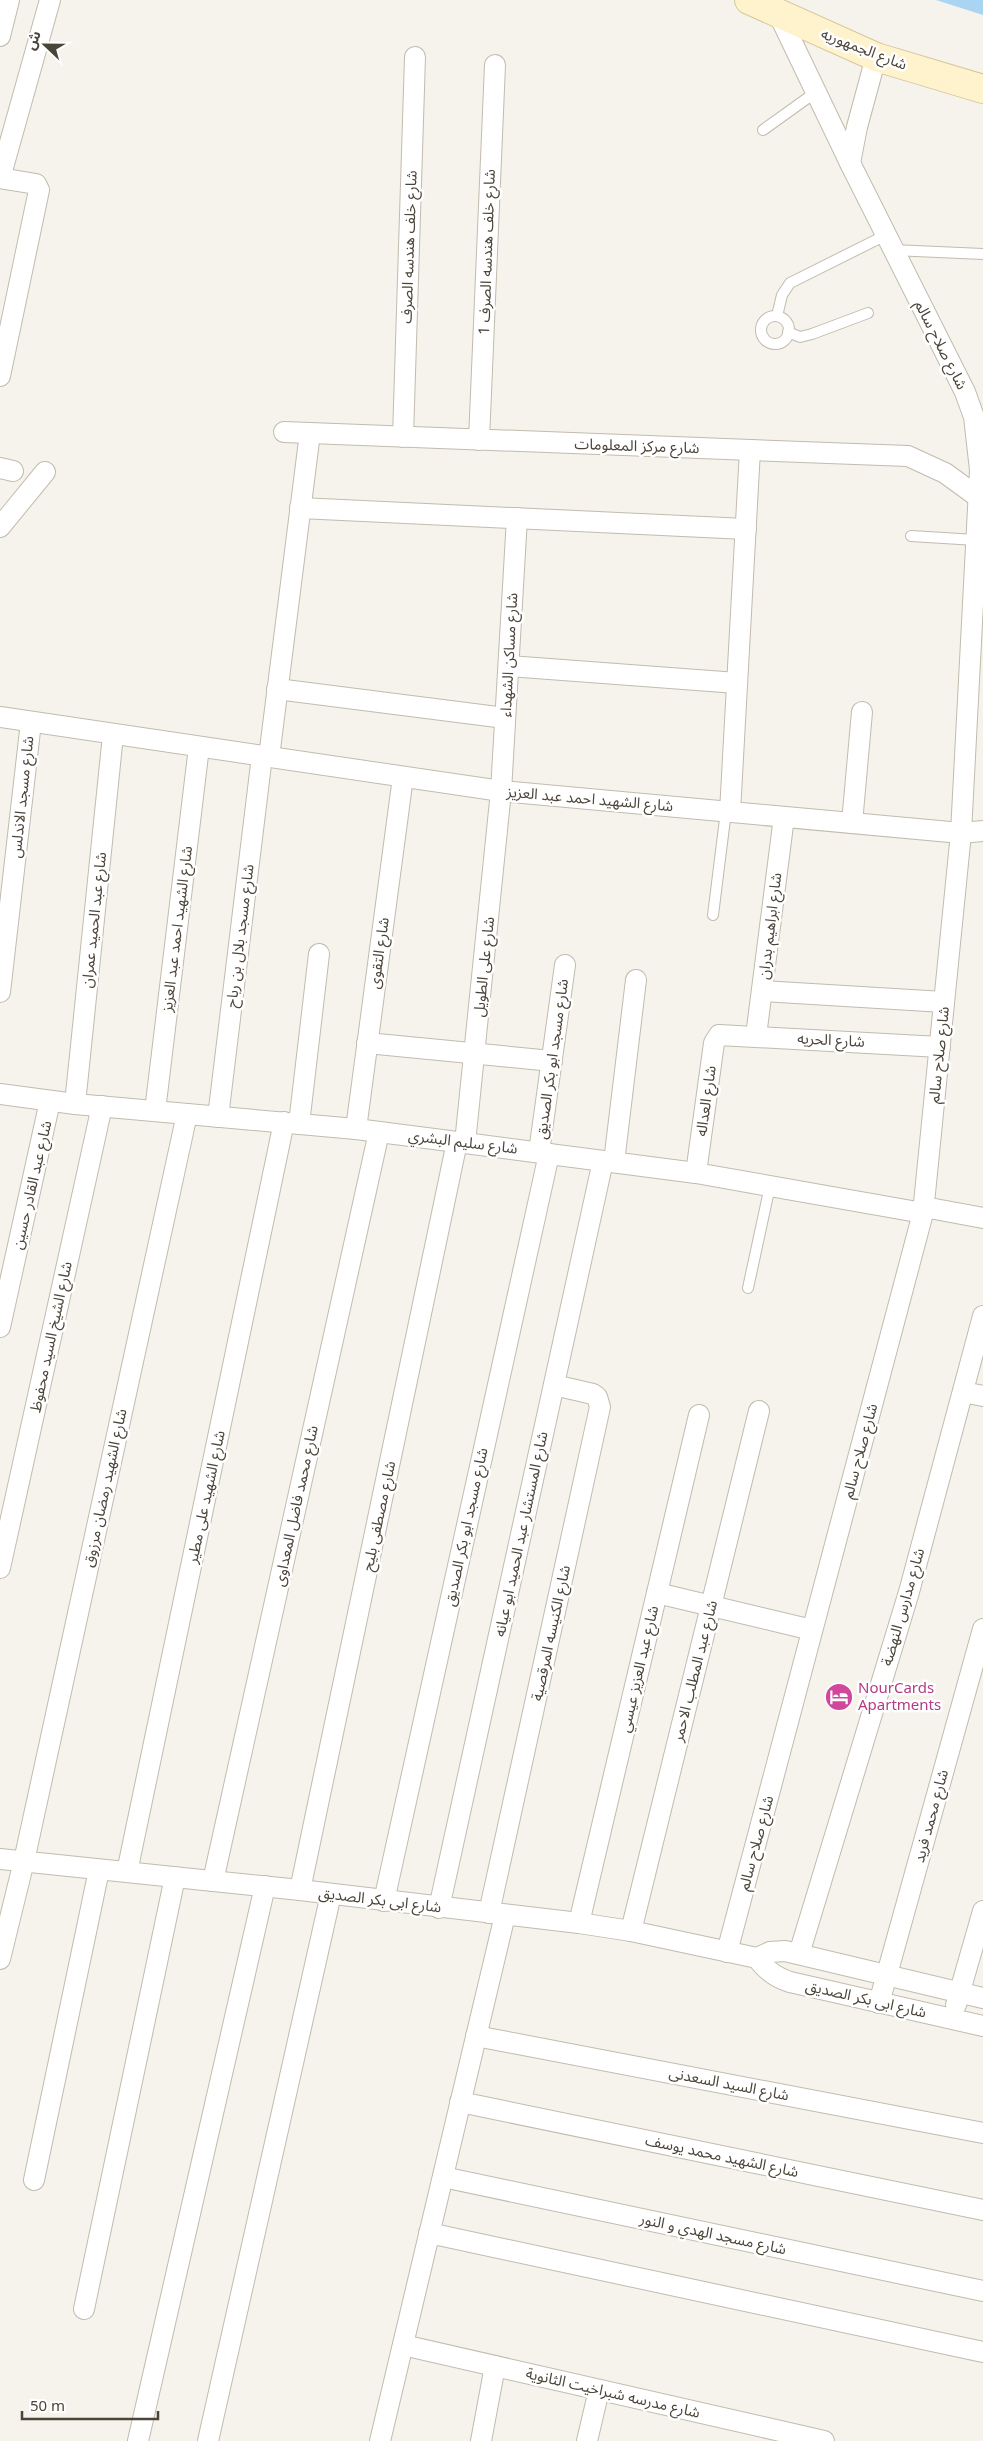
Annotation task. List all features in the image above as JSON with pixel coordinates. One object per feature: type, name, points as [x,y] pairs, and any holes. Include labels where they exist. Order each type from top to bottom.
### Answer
[{"type":"street","points":[[0,376],[39,190],[36,184],[0,178],[50,0]]},
{"type":"street","name":"شارع الجمهوريه","points":[[749,0],[876,57],[983,90]]},
{"type":"street","points":[[0,36],[6,2]]},
{"type":"street","name":"شارع صلاح سالم","points":[[727,1952],[923,1210],[961,833],[980,485],[978,443],[974,417],[965,392],[850,163],[779,15]]},
{"type":"street","name":"شارع خلف هندسه الصرف","points":[[403,437],[415,57]]},
{"type":"street","points":[[850,163],[863,101],[876,57]]},
{"type":"street","name":"شارع خلف هندسه الصرف 1","points":[[479,440],[495,65]]},
{"type":"street","name":"شارع مركز المعلومات","points":[[284,432],[908,456],[945,473],[980,485]]},
{"type":"street","name":"شارع مسجد بلال بن رباح","points":[[218,1116],[310,433]]},
{"type":"street","points":[[728,811],[750,450]]},
{"type":"street","points":[[0,527],[45,472]]},
{"type":"street","points":[[300,508],[746,529]]},
{"type":"street","name":"شارع مساكن الشهداء","points":[[502,791],[517,518]]},
{"type":"street","points":[[509,666],[737,683]]},
{"type":"street","points":[[277,689],[506,718]]},
{"type":"street","points":[[852,823],[862,712]]},
{"type":"street","name":"شارع الشهيد احمد عبد العزيز","points":[[0,717],[502,791],[961,833],[983,830]]},
{"type":"street","name":"شارع مسجد الاندلس","points":[[0,992],[31,722]]},
{"type":"street","name":"شارع عبد الحميد عمران","points":[[75,1104],[113,735]]},
{"type":"street","name":"شارع الشهيد احمد عبد العزيز","points":[[155,1111],[199,747]]},
{"type":"street","name":"شارع التقوى","points":[[356,1129],[403,777]]},
{"type":"street","name":"شارع على الطويل","points":[[461,1142],[475,1054],[502,791]]},
{"type":"street","name":"شارع ابراهيم بدران","points":[[756,1036],[784,817]]},
{"type":"street","name":"شارع الشهيد على مطير","points":[[127,1872],[292,1123],[320,954]]},
{"type":"street","name":"شارع مسجد ابو بكر الصديق","points":[[384,1901],[544,1153],[552,1061],[565,965]]},
{"type":"street","name":"شارع المستشار عبد الحميد ابو عيانه","points":[[439,1908],[554,1385],[609,1162],[636,980]]},
{"type":"street","points":[[762,991],[944,1002]]},
{"type":"street","name":"شارع الحريه","points":[[722,1034],[940,1047]]},
{"type":"street","name":"شارع العداله","points":[[696,1173],[714,1043],[716,1037],[722,1034]]},
{"type":"street","points":[[367,1043],[552,1061]]},
{"type":"street","name":"شارع سليم البشري","points":[[0,1094],[75,1104],[356,1129],[461,1142],[696,1173],[983,1218]]},
{"type":"street","name":"شارع عبد القادر حسين","points":[[0,1327],[50,1101]]},
{"type":"street","name":"شارع الشيخ السيد محفوظ","points":[[0,1568],[102,1106]]},
{"type":"street","name":"شارع الشهيد رمضان مرزوق","points":[[0,1959],[24,1861],[187,1114]]},
{"type":"street","name":"شارع محمد فاضل المعداوى","points":[[213,1881],[379,1132]]},
{"type":"street","name":"شارع مصطفى بليح","points":[[300,1890],[461,1142]]},
{"type":"street","name":"شارع مدارس النهضة","points":[[799,1954],[909,1592],[983,1316]]},
{"type":"street","name":"شارع الكنيسه المرقصية","points":[[380,2441],[476,2036],[497,1914],[600,1406],[597,1397],[593,1394],[554,1385]]},
{"type":"street","points":[[963,1392],[983,1396]]},
{"type":"street","name":"شارع عبد المطلب الاحمر","points":[[631,1931],[759,1411]]},
{"type":"street","name":"شارع عبد العزيز عيسي","points":[[579,1923],[699,1415]]},
{"type":"street","points":[[657,1593],[812,1630]]},
{"type":"street","name":"شارع محمد فريد","points":[[879,2003],[983,1629]]},
{"type":"street","name":"شارع ابى بكر الصديق","points":[[0,1859],[265,1886],[579,1923],[631,1931],[757,1958],[770,1952],[785,1951],[983,1998]]},
{"type":"street","points":[[34,2180],[100,1870]]},
{"type":"street","points":[[84,2309],[174,1877]]},
{"type":"street","points":[[138,2441],[265,1886]]},
{"type":"street","points":[[208,2441],[331,1894]]},
{"type":"street","points":[[952,2019],[983,1911]]},
{"type":"street","name":"شارع ابى بكر الصديق","points":[[757,1958],[765,1969],[776,1977],[879,2003],[983,2026]]},
{"type":"street","name":"شارع السيد السعدنى","points":[[476,2036],[983,2132]]},
{"type":"street","name":"شارع الشهيد محمد يوسف","points":[[460,2102],[983,2210]]},
{"type":"street","name":"شارع مسجد الهدي و النور","points":[[443,2177],[983,2291]]},
{"type":"street","points":[[429,2233],[983,2352]]},
{"type":"street","name":"شارع مدرسه شبراخيت الثانوية","points":[[403,2345],[824,2441]]},
{"type":"street","points":[[481,2441],[495,2366]]},
{"type":"street","points":[[587,2441],[599,2390]]},
{"type":"lane","points":[[763,130],[816,92]]},
{"type":"lane","points":[[777,316],[782,295],[790,283],[890,242],[983,254]]},
{"type":"lane","points":[[788,332],[800,337],[868,313]]},
{"type":"lane","points":[[777,316],[784,319],[788,325],[788,332],[782,342],[776,343],[766,340],[762,335],[762,324],[766,319],[777,316]]},
{"type":"lane","points":[[911,536],[976,540]]},
{"type":"lane","points":[[713,915],[728,811]]},
{"type":"lane","points":[[748,1288],[770,1186]]},
{"type":"water","points":[[936,0],[983,0],[983,15]]},
{"type":"place","name":"NourCards Apartments","points":[[839,1697]]}]
